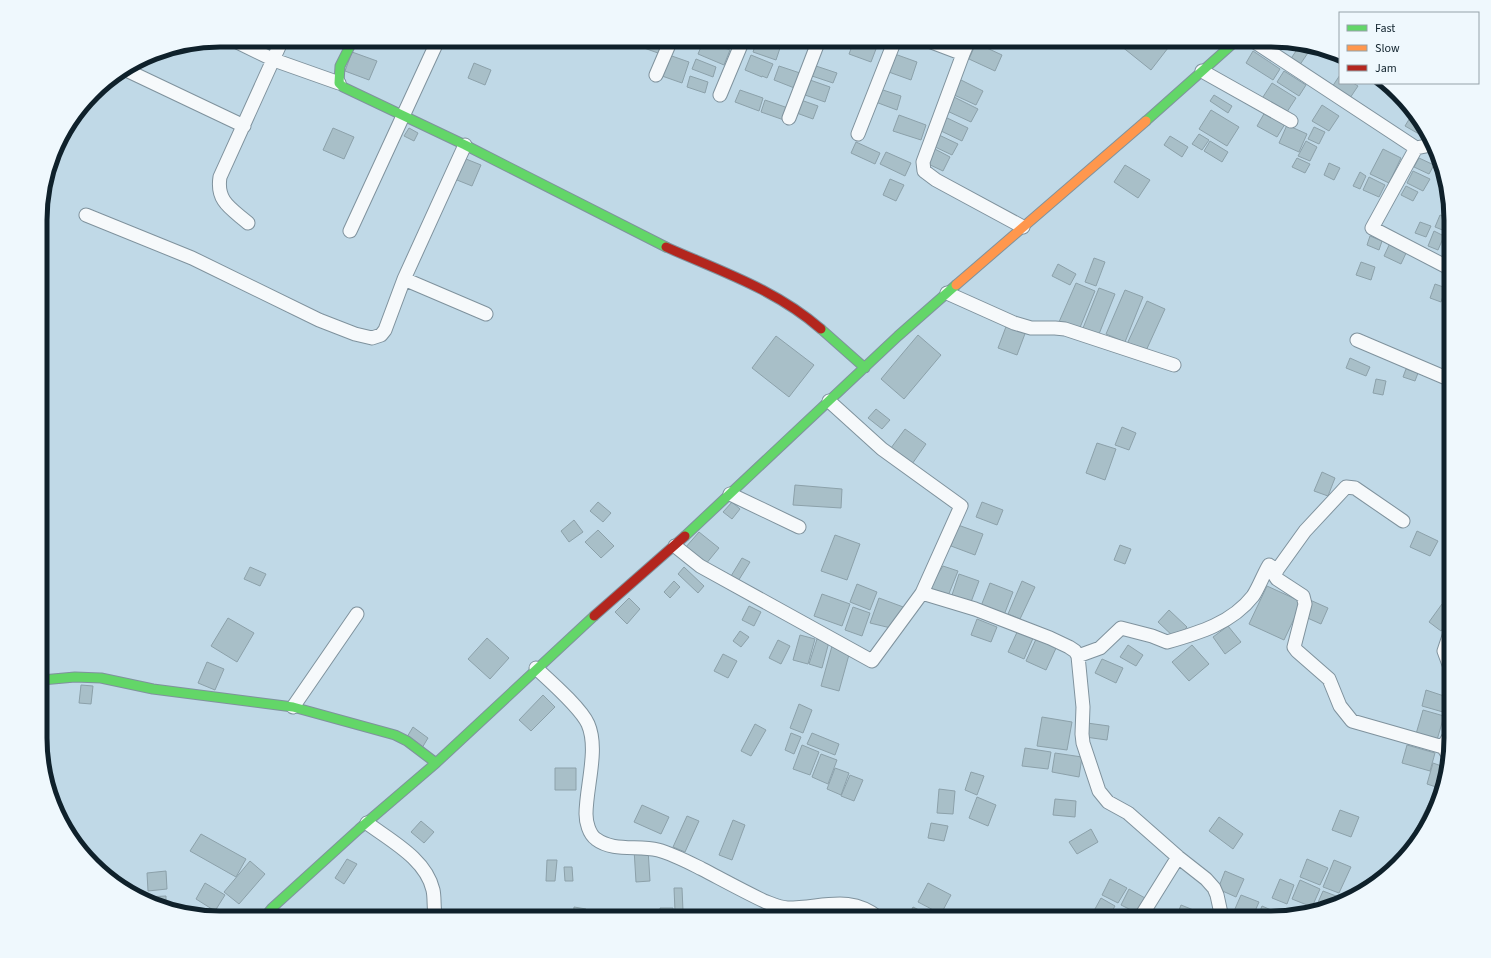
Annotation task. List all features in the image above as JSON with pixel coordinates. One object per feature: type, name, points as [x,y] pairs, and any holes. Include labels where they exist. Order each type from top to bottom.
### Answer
[{"type":"main road","points":[[350,47],[340,66],[339,83],[349,90],[465,145],[650,240],[768,291],[783,299],[826,334],[864,368]]},
{"type":"main road","points":[[270,911],[436,763],[536,668],[675,546],[829,400],[947,293],[1078,181],[1229,47]]},
{"type":"main road","points":[[47,680],[75,677],[101,678],[154,689],[294,707],[395,735],[407,741],[436,763]]},
{"type":"street","points":[[247,47],[274,60],[339,83]]},
{"type":"street","points":[[248,223],[223,201],[219,193],[218,185],[220,177],[279,47]]},
{"type":"street","points":[[350,231],[435,47]]},
{"type":"street","points":[[656,75],[668,47]]},
{"type":"street","points":[[720,95],[740,47]]},
{"type":"street","points":[[790,118],[816,47]]},
{"type":"street","points":[[858,134],[892,47]]},
{"type":"street","points":[[944,47],[963,54]]},
{"type":"street","points":[[966,47],[923,162],[924,171],[936,180],[1024,227]]},
{"type":"street","points":[[1263,47],[1416,148],[1427,146]]},
{"type":"street","points":[[130,72],[244,126]]},
{"type":"street","points":[[1202,72],[1291,122]]},
{"type":"street","points":[[86,215],[192,258],[319,320],[355,334],[372,338],[381,335],[385,330],[404,278],[465,145]]},
{"type":"street","points":[[1416,148],[1372,228],[1444,265]]},
{"type":"street","points":[[404,278],[486,314]]},
{"type":"street","points":[[947,293],[1014,323],[1031,328],[1065,329],[1174,365]]},
{"type":"street","points":[[1357,340],[1444,377]]},
{"type":"street","points":[[675,546],[700,566],[872,661],[922,593],[961,506],[882,449],[829,400]]},
{"type":"street","points":[[1403,521],[1355,488],[1346,487],[1305,531],[1275,573],[1277,579],[1298,592],[1305,599],[1294,647],[1329,679],[1336,698],[1344,712],[1352,721],[1378,728],[1444,751]]},
{"type":"street","points":[[730,494],[798,526]]},
{"type":"street","points":[[1078,656],[1100,648],[1121,628],[1152,636],[1167,642],[1199,633],[1232,617],[1253,595],[1269,565],[1277,570]]},
{"type":"street","points":[[922,593],[975,609],[1050,638],[1069,646],[1075,651],[1078,656],[1083,707],[1083,743],[1099,791],[1108,802],[1128,813],[1178,857],[1206,879],[1214,888],[1220,911]]},
{"type":"street","points":[[294,707],[357,614]]},
{"type":"street","points":[[536,668],[581,713],[588,724],[592,739],[591,769],[586,815],[589,829],[595,838],[604,844],[658,850],[675,856],[764,901],[777,906],[787,908],[852,904],[869,911]]},
{"type":"street","points":[[367,823],[418,861],[426,874],[432,890],[435,911]]},
{"type":"street","points":[[1144,911],[1178,857]]},
{"type":"building","points":[[641,47],[660,47],[658,53]]},
{"type":"building","points":[[701,47],[722,47],[730,50],[724,65],[698,54]]},
{"type":"building","points":[[755,47],[780,48],[776,60],[753,52]]},
{"type":"building","points":[[852,47],[870,47],[876,49],[871,62],[849,54]]},
{"type":"building","points":[[974,47],[985,47],[1002,55],[995,71],[969,59]]},
{"type":"building","points":[[1122,47],[1167,47],[1168,48],[1151,70]]},
{"type":"building","points":[[1298,49],[1309,51],[1299,66],[1290,60]]},
{"type":"building","points":[[1253,51],[1280,69],[1273,80],[1246,63]]},
{"type":"building","points":[[352,52],[377,61],[369,80],[345,71]]},
{"type":"building","points":[[892,53],[917,62],[911,80],[886,71]]},
{"type":"building","points":[[669,55],[689,62],[682,83],[662,76]]},
{"type":"building","points":[[751,55],[773,64],[767,78],[745,70]]},
{"type":"building","points":[[696,59],[716,67],[713,77],[692,69]]},
{"type":"building","points":[[474,63],[491,70],[485,85],[468,78]]},
{"type":"building","points":[[813,65],[837,73],[833,83],[809,75]]},
{"type":"building","points":[[779,66],[803,74],[797,89],[774,80]]},
{"type":"building","points":[[1284,71],[1306,85],[1299,96],[1277,82]]},
{"type":"building","points":[[690,76],[708,82],[705,93],[687,87]]},
{"type":"building","points":[[1339,76],[1339,84],[1355,84],[1358,86],[1348,101],[1330,90]]},
{"type":"building","points":[[959,79],[983,91],[976,105],[952,94]]},
{"type":"building","points":[[810,80],[830,87],[825,102],[805,95]]},
{"type":"building","points":[[1272,83],[1296,98],[1285,115],[1261,100]]},
{"type":"building","points":[[877,88],[901,96],[897,110],[873,101]]},
{"type":"building","points":[[740,90],[763,98],[759,111],[735,102]]},
{"type":"building","points":[[1214,95],[1232,106],[1228,113],[1210,101]]},
{"type":"building","points":[[952,96],[978,109],[971,122],[945,110]]},
{"type":"building","points":[[798,99],[818,106],[813,119],[794,112]]},
{"type":"building","points":[[765,100],[788,108],[784,120],[761,112]]},
{"type":"building","points":[[1322,105],[1339,116],[1329,131],[1312,121]]},
{"type":"building","points":[[1211,110],[1239,127],[1227,146],[1199,129]]},
{"type":"building","points":[[1265,112],[1285,124],[1277,137],[1257,126]]},
{"type":"building","points":[[899,115],[926,125],[921,140],[893,131]]},
{"type":"building","points":[[945,117],[968,128],[962,141],[939,130]]},
{"type":"building","points":[[1410,118],[1420,132],[1419,134],[1405,126]]},
{"type":"building","points":[[1287,125],[1307,134],[1299,152],[1279,143]]},
{"type":"building","points":[[1314,127],[1325,132],[1319,144],[1308,139]]},
{"type":"building","points":[[333,128],[354,137],[344,159],[323,150]]},
{"type":"building","points":[[409,128],[418,133],[414,141],[404,136]]},
{"type":"building","points":[[1199,134],[1209,140],[1202,150],[1192,144]]},
{"type":"building","points":[[939,135],[958,144],[952,155],[933,146]]},
{"type":"building","points":[[1170,136],[1188,147],[1182,157],[1164,145]]},
{"type":"building","points":[[1210,141],[1228,152],[1222,162],[1204,151]]},
{"type":"building","points":[[1306,141],[1317,147],[1310,161],[1298,156]]},
{"type":"building","points":[[856,142],[880,153],[875,164],[851,153]]},
{"type":"building","points":[[933,148],[950,157],[943,171],[926,163]]},
{"type":"building","points":[[1383,149],[1401,158],[1389,183],[1370,174]]},
{"type":"building","points":[[886,152],[911,163],[905,176],[880,164]]},
{"type":"building","points":[[461,157],[481,165],[472,186],[452,178]]},
{"type":"building","points":[[1297,158],[1310,164],[1305,173],[1292,167]]},
{"type":"building","points":[[1419,158],[1434,165],[1429,174],[1414,167]]},
{"type":"building","points":[[1329,163],[1340,168],[1334,180],[1324,175]]},
{"type":"building","points":[[1125,165],[1150,180],[1138,198],[1114,182]]},
{"type":"building","points":[[1413,171],[1430,179],[1423,191],[1407,183]]},
{"type":"building","points":[[1360,172],[1366,176],[1360,189],[1353,186]]},
{"type":"building","points":[[1369,177],[1385,185],[1379,197],[1363,190]]},
{"type":"building","points":[[890,179],[904,185],[896,201],[883,195]]},
{"type":"building","points":[[1406,186],[1418,192],[1413,201],[1401,195]]},
{"type":"building","points":[[1440,215],[1444,217],[1444,231],[1435,227]]},
{"type":"building","points":[[1420,222],[1431,226],[1426,237],[1415,233]]},
{"type":"building","points":[[1434,231],[1444,236],[1438,250],[1428,246]]},
{"type":"building","points":[[1370,236],[1382,241],[1379,250],[1367,245]]},
{"type":"building","points":[[1390,243],[1407,251],[1401,264],[1384,256]]},
{"type":"building","points":[[1094,258],[1105,262],[1096,286],[1085,282]]},
{"type":"building","points":[[1361,262],[1375,267],[1371,280],[1356,275]]},
{"type":"building","points":[[1058,264],[1076,274],[1070,285],[1052,276]]},
{"type":"building","points":[[1076,283],[1095,291],[1079,330],[1059,322]]},
{"type":"building","points":[[1435,284],[1444,287],[1444,294],[1441,302],[1430,298]]},
{"type":"building","points":[[1099,288],[1115,294],[1099,334],[1083,328]]},
{"type":"building","points":[[1125,290],[1143,297],[1125,342],[1106,334]]},
{"type":"building","points":[[1147,301],[1165,309],[1145,353],[1127,344]]},
{"type":"building","points":[[1007,324],[1026,331],[1017,355],[998,348]]},
{"type":"building","points":[[918,335],[941,355],[904,399],[881,379]]},
{"type":"building","points":[[776,336],[814,365],[789,397],[752,368]]},
{"type":"building","points":[[1350,358],[1370,367],[1366,376],[1346,368]]},
{"type":"building","points":[[1406,369],[1418,373],[1415,381],[1403,377]]},
{"type":"building","points":[[1376,379],[1386,381],[1383,395],[1373,393]]},
{"type":"building","points":[[876,409],[890,420],[882,429],[868,418]]},
{"type":"building","points":[[1122,427],[1136,433],[1129,450],[1115,445]]},
{"type":"building","points":[[905,429],[926,444],[910,467],[888,452]]},
{"type":"building","points":[[1097,443],[1116,449],[1105,480],[1086,473]]},
{"type":"building","points":[[1322,472],[1335,478],[1328,496],[1314,491]]},
{"type":"building","points":[[795,485],[842,489],[841,508],[793,505]]},
{"type":"building","points":[[598,502],[611,513],[603,522],[590,511]]},
{"type":"building","points":[[732,502],[740,509],[732,519],[723,512]]},
{"type":"building","points":[[982,502],[1003,510],[997,525],[976,517]]},
{"type":"building","points":[[574,520],[583,532],[569,542],[561,531]]},
{"type":"building","points":[[958,525],[983,534],[975,555],[951,546]]},
{"type":"building","points":[[598,530],[614,546],[601,558],[585,542]]},
{"type":"building","points":[[1417,531],[1438,541],[1430,556],[1410,547]]},
{"type":"building","points":[[699,532],[719,548],[705,565],[685,548]]},
{"type":"building","points":[[835,535],[860,544],[847,580],[821,571]]},
{"type":"building","points":[[1120,545],[1131,549],[1125,564],[1114,560]]},
{"type":"building","points":[[742,558],[750,562],[735,586],[728,581]]},
{"type":"building","points":[[943,566],[958,571],[948,596],[928,589]]},
{"type":"building","points":[[250,567],[266,574],[260,586],[244,579]]},
{"type":"building","points":[[684,567],[704,586],[698,593],[678,574]]},
{"type":"building","points":[[959,574],[979,581],[971,602],[952,595]]},
{"type":"building","points":[[674,581],[680,587],[670,598],[664,592]]},
{"type":"building","points":[[1022,581],[1035,587],[1020,619],[1008,614]]},
{"type":"building","points":[[990,583],[1013,592],[1004,615],[981,606]]},
{"type":"building","points":[[857,584],[877,592],[870,610],[850,602]]},
{"type":"building","points":[[1267,586],[1302,602],[1284,640],[1249,624]]},
{"type":"building","points":[[822,594],[850,604],[842,626],[814,616]]},
{"type":"building","points":[[629,598],[640,609],[627,624],[615,612]]},
{"type":"building","points":[[879,598],[906,608],[895,629],[870,623]]},
{"type":"building","points":[[1310,600],[1328,608],[1321,624],[1303,616]]},
{"type":"building","points":[[1442,604],[1444,606],[1444,627],[1441,631],[1429,622]]},
{"type":"building","points":[[749,606],[761,612],[754,626],[742,620]]},
{"type":"building","points":[[853,607],[870,613],[862,636],[845,630]]},
{"type":"building","points":[[1169,610],[1187,627],[1176,639],[1158,622]]},
{"type":"building","points":[[228,618],[254,633],[237,662],[211,646]]},
{"type":"building","points":[[977,619],[997,627],[991,642],[971,635]]},
{"type":"building","points":[[1228,626],[1241,642],[1225,654],[1213,637]]},
{"type":"building","points":[[1018,630],[1034,636],[1024,659],[1008,652]]},
{"type":"building","points":[[740,631],[749,637],[741,647],[733,641]]},
{"type":"building","points":[[800,635],[815,639],[808,664],[793,660]]},
{"type":"building","points":[[1037,637],[1057,646],[1046,670],[1026,661]]},
{"type":"building","points":[[487,638],[509,658],[490,679],[468,659]]},
{"type":"building","points":[[817,639],[829,642],[822,668],[809,664]]},
{"type":"building","points":[[778,640],[790,646],[781,664],[769,658]]},
{"type":"building","points":[[1128,645],[1143,655],[1136,666],[1120,657]]},
{"type":"building","points":[[1192,645],[1209,664],[1189,681],[1172,662]]},
{"type":"building","points":[[832,646],[850,651],[839,691],[821,686]]},
{"type":"building","points":[[723,654],[737,661],[728,678],[714,671]]},
{"type":"building","points":[[1102,659],[1123,668],[1116,683],[1095,673]]},
{"type":"building","points":[[207,662],[224,669],[215,690],[198,683]]},
{"type":"building","points":[[81,685],[93,686],[91,704],[79,703]]},
{"type":"building","points":[[1426,690],[1444,696],[1443,712],[1422,706]]},
{"type":"building","points":[[543,695],[555,707],[531,731],[519,720]]},
{"type":"building","points":[[799,704],[812,710],[803,733],[790,728]]},
{"type":"building","points":[[1423,710],[1444,716],[1437,740],[1416,734]]},
{"type":"building","points":[[1042,717],[1072,722],[1067,750],[1037,746]]},
{"type":"building","points":[[1087,723],[1109,726],[1107,740],[1085,737]]},
{"type":"building","points":[[755,724],[766,730],[751,756],[741,751]]},
{"type":"building","points":[[413,727],[428,738],[422,748],[407,737]]},
{"type":"building","points":[[791,733],[801,737],[794,754],[785,750]]},
{"type":"building","points":[[812,733],[839,744],[835,755],[807,744]]},
{"type":"building","points":[[802,745],[819,752],[810,775],[793,769]]},
{"type":"building","points":[[1407,745],[1435,753],[1430,771],[1402,763]]},
{"type":"building","points":[[1025,748],[1051,752],[1048,769],[1022,766]]},
{"type":"building","points":[[1055,753],[1082,757],[1079,777],[1052,772]]},
{"type":"building","points":[[821,754],[837,760],[828,784],[812,777]]},
{"type":"building","points":[[1433,763],[1442,766],[1437,787],[1427,784]]},
{"type":"building","points":[[555,768],[576,768],[576,790],[555,790]]},
{"type":"building","points":[[835,768],[849,773],[841,795],[827,789]]},
{"type":"building","points":[[971,772],[984,776],[977,795],[965,790]]},
{"type":"building","points":[[850,775],[863,780],[854,801],[841,796]]},
{"type":"building","points":[[939,789],[955,791],[953,814],[937,813]]},
{"type":"building","points":[[977,797],[996,805],[988,826],[969,818]]},
{"type":"building","points":[[1055,799],[1076,801],[1075,817],[1053,815]]},
{"type":"building","points":[[642,805],[669,817],[661,834],[634,822]]},
{"type":"building","points":[[1340,810],[1359,817],[1351,837],[1332,830]]},
{"type":"building","points":[[687,816],[699,821],[685,852],[673,847]]},
{"type":"building","points":[[1219,817],[1243,834],[1233,849],[1209,831]]},
{"type":"building","points":[[733,820],[745,825],[732,860],[719,855]]},
{"type":"building","points":[[421,821],[434,832],[424,843],[411,832]]},
{"type":"building","points":[[931,823],[948,826],[944,841],[928,838]]},
{"type":"building","points":[[1091,829],[1098,842],[1077,854],[1069,842]]},
{"type":"building","points":[[201,834],[246,859],[236,877],[190,851]]},
{"type":"building","points":[[634,849],[648,849],[650,881],[636,882]]},
{"type":"building","points":[[347,859],[357,864],[344,884],[335,878]]},
{"type":"building","points":[[1307,859],[1328,868],[1320,885],[1300,877]]},
{"type":"building","points":[[547,860],[557,860],[555,881],[546,881]]},
{"type":"building","points":[[1334,860],[1351,867],[1339,893],[1323,887]]},
{"type":"building","points":[[250,861],[265,874],[239,904],[224,892]]},
{"type":"building","points":[[564,867],[572,867],[573,881],[565,881]]},
{"type":"building","points":[[166,871],[167,889],[148,891],[147,873]]},
{"type":"building","points":[[1225,871],[1244,879],[1236,897],[1218,889]]},
{"type":"building","points":[[1110,879],[1127,888],[1118,903],[1102,895]]},
{"type":"building","points":[[1280,879],[1294,885],[1287,904],[1272,898]]},
{"type":"building","points":[[1300,880],[1320,889],[1312,906],[1292,899]]},
{"type":"building","points":[[205,883],[225,895],[215,911],[196,899]]},
{"type":"building","points":[[928,883],[951,895],[943,911],[935,911],[918,902]]},
{"type":"building","points":[[674,888],[682,888],[683,911],[675,911]]},
{"type":"building","points":[[1129,889],[1145,898],[1138,911],[1133,911],[1121,905]]},
{"type":"building","points":[[1323,891],[1339,897],[1327,902],[1317,905]]},
{"type":"building","points":[[1241,895],[1259,902],[1255,911],[1234,911]]},
{"type":"building","points":[[166,896],[166,903],[164,902],[151,897]]},
{"type":"building","points":[[1101,898],[1115,906],[1112,911],[1094,911]]},
{"type":"building","points":[[1181,905],[1196,911],[1179,911]]},
{"type":"building","points":[[766,906],[784,911],[764,911]]},
{"type":"building","points":[[1262,906],[1273,911],[1271,911],[1260,911]]},
{"type":"building","points":[[574,907],[586,909],[586,911],[574,911]]},
{"type":"building","points":[[913,907],[921,911],[911,911]]},
{"type":"building","points":[[660,908],[673,908],[673,911],[660,911]]},
{"type":"traffic: fast","points":[[350,47],[340,66],[339,83],[343,87],[465,145],[666,247]]},
{"type":"traffic: fast","points":[[1146,121],[1229,47]]},
{"type":"traffic: fast","points":[[685,536],[898,336],[956,285]]},
{"type":"traffic: fast","points":[[821,329],[865,368]]},
{"type":"traffic: fast","points":[[270,911],[359,829],[436,763],[594,616]]},
{"type":"traffic: fast","points":[[47,680],[75,677],[101,678],[153,689],[293,707],[395,735],[407,741],[436,763]]},
{"type":"traffic: slow","points":[[956,285],[1146,121]]},
{"type":"traffic: jam","points":[[666,247],[727,273],[766,292],[803,315],[821,329]]},
{"type":"traffic: jam","points":[[594,616],[685,536]]}]
